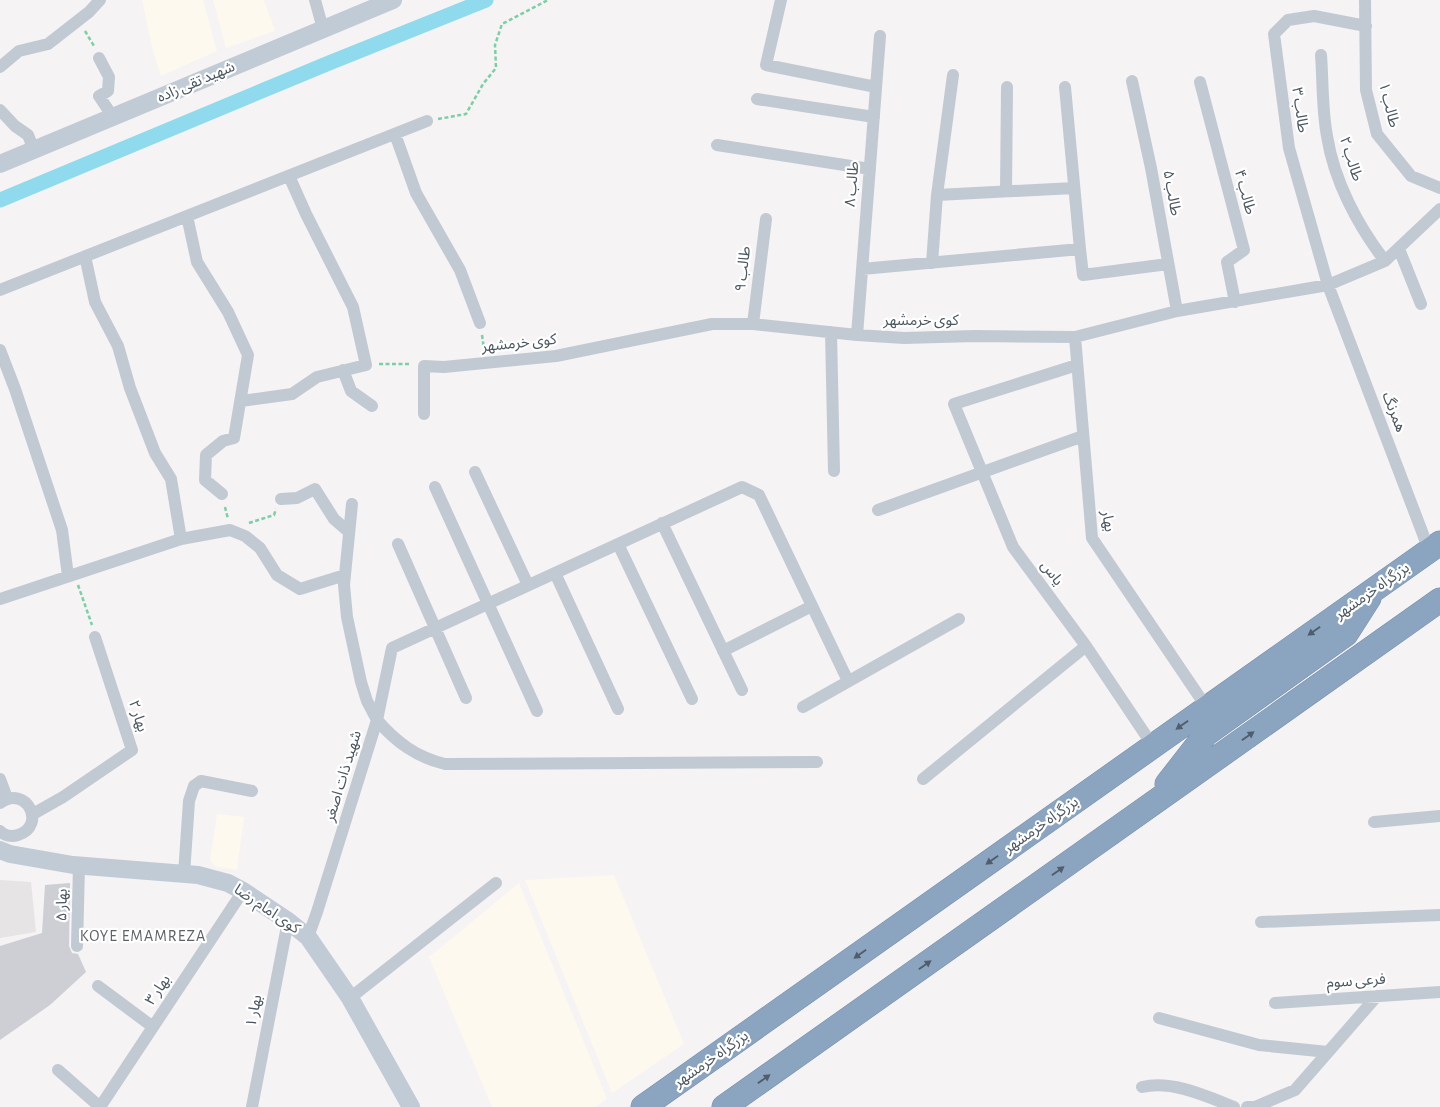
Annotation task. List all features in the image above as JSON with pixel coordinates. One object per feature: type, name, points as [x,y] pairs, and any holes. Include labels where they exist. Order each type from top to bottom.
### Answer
[{"type":"highway","name":"بزرگراه خرمشهر","points":[[643,1107],[1207,708],[1265,679],[1375,589],[1435,546]]},
{"type":"highway","points":[[724,1107],[1440,600]]},
{"type":"highway","points":[[1152,804],[1204,737],[1265,679],[1285,710]]},
{"type":"main road","name":"شهید تقی زاده","points":[[0,164],[393,0]]},
{"type":"main road","name":"کوی امام رضا","points":[[3,856],[78,866],[198,875],[228,883],[243,891],[288,921],[308,937],[350,998],[411,1107]]},
{"type":"street","points":[[0,67],[19,51],[48,44],[89,12],[100,0]]},
{"type":"street","points":[[315,0],[323,29]]},
{"type":"street","points":[[781,0],[766,65],[876,87]]},
{"type":"street","name":"طالب ۱","points":[[1365,0],[1366,90],[1377,134],[1411,176],[1440,188]]},
{"type":"street","name":"طالب ۳","points":[[1328,286],[1289,148],[1274,34],[1288,20],[1314,16],[1366,26]]},
{"type":"street","name":"طالب ۸","points":[[857,335],[880,36]]},
{"type":"street","name":"طالب ۲","points":[[1321,55],[1326,135],[1330,152],[1342,187],[1352,208],[1372,244],[1385,261]]},
{"type":"street","points":[[99,58],[109,77],[108,91],[99,96],[113,117]]},
{"type":"street","points":[[932,263],[937,195],[953,75]]},
{"type":"street","name":"طالب ۵","points":[[1132,81],[1177,311]]},
{"type":"street","name":"طالب ۴","points":[[1200,82],[1244,250],[1227,262],[1235,302]]},
{"type":"street","points":[[1006,87],[1006,191]]},
{"type":"street","points":[[1065,87],[1083,274],[1168,264]]},
{"type":"street","points":[[757,99],[874,117]]},
{"type":"street","points":[[0,110],[15,126],[28,135],[34,150]]},
{"type":"street","points":[[0,290],[427,121]]},
{"type":"street","points":[[395,134],[416,193],[460,270],[480,323]]},
{"type":"street","points":[[717,145],[870,169]]},
{"type":"street","points":[[241,402],[292,394],[317,377],[366,365],[353,306],[306,214],[289,176]]},
{"type":"street","points":[[937,195],[1074,188]]},
{"type":"street","name":"کوی خرمشهر","points":[[424,366],[444,367],[556,356],[712,324],[753,324],[904,338],[1075,336],[1177,311],[1328,286],[1385,261],[1440,209]]},
{"type":"street","points":[[187,216],[197,262],[228,312],[248,355],[234,438],[222,442],[206,455],[205,480],[222,494]]},
{"type":"street","name":"طالب ۹","points":[[753,324],[766,219]]},
{"type":"street","points":[[862,270],[1080,249]]},
{"type":"street","points":[[1399,249],[1421,304]]},
{"type":"street","points":[[85,256],[95,302],[118,346],[130,388],[155,453],[171,479],[181,539]]},
{"type":"street","name":"همرنگ","points":[[1328,286],[1435,546]]},
{"type":"street","points":[[831,332],[834,471]]},
{"type":"street","name":"بهار","points":[[1075,336],[1092,538],[1207,708]]},
{"type":"street","points":[[0,350],[62,530],[71,575]]},
{"type":"street","name":"یاس","points":[[1077,365],[954,404],[1012,548],[1086,646],[1153,746]]},
{"type":"street","points":[[424,366],[424,414]]},
{"type":"street","points":[[343,370],[350,391],[372,406]]},
{"type":"street","points":[[878,510],[1083,436]]},
{"type":"street","points":[[475,472],[528,586]]},
{"type":"street","points":[[435,487],[537,711]]},
{"type":"street","points":[[817,762],[445,764],[429,760],[402,745],[377,720],[392,648],[742,487],[759,495],[848,681]]},
{"type":"street","points":[[281,499],[297,498],[315,489],[334,519],[349,532]]},
{"type":"street","name":"شهید ذات اصغر","points":[[308,937],[377,720],[367,701],[346,617],[344,586],[352,504]]},
{"type":"street","points":[[662,523],[742,690]]},
{"type":"street","points":[[0,599],[181,539],[230,530],[245,536],[260,548],[276,575],[300,589],[345,575]]},
{"type":"street","points":[[398,544],[466,698]]},
{"type":"street","points":[[618,544],[692,699]]},
{"type":"street","points":[[555,573],[618,709]]},
{"type":"street","points":[[723,651],[812,606]]},
{"type":"street","points":[[803,707],[959,619]]},
{"type":"street","name":"بهار ۲","points":[[32,814],[63,797],[132,750],[96,636]]},
{"type":"street","points":[[923,779],[1086,646]]},
{"type":"street","points":[[0,779],[3,801],[18,798],[28,804],[32,814],[31,825],[24,833],[14,837],[3,834],[0,831]]},
{"type":"street","points":[[184,874],[189,801],[194,786],[202,781],[252,791]]},
{"type":"street","points":[[1374,822],[1440,816]]},
{"type":"street","points":[[3,856],[14,837]]},
{"type":"street","name":"بهار ۵","points":[[77,946],[78,866]]},
{"type":"street","points":[[350,998],[496,883]]},
{"type":"street","name":"بهار ۳","points":[[100,1107],[243,891]]},
{"type":"street","points":[[1261,922],[1440,915]]},
{"type":"street","name":"بهار ۱","points":[[252,1107],[288,921]]},
{"type":"street","points":[[98,986],[153,1027]]},
{"type":"street","name":"فرعی سوم","points":[[1275,1003],[1440,992]]},
{"type":"street","points":[[1247,1107],[1255,1107],[1295,1090],[1377,996]]},
{"type":"street","points":[[1159,1018],[1259,1045],[1328,1052]]},
{"type":"street","points":[[58,1070],[100,1107]]},
{"type":"street","points":[[1142,1087],[1155,1084],[1183,1089],[1234,1107]]},
{"type":"path","points":[[427,121],[466,114],[483,84],[496,68],[495,45],[502,24],[548,0]]},
{"type":"path","points":[[78,20],[99,58]]},
{"type":"path","points":[[480,323],[484,344],[484,363]]},
{"type":"path","points":[[366,365],[400,363],[424,366]]},
{"type":"path","points":[[222,494],[230,530]]},
{"type":"path","points":[[230,530],[234,519],[245,523],[274,515],[281,499]]},
{"type":"path","points":[[71,575],[96,636]]},
{"type":"shaded area","points":[[142,0],[203,0],[217,51],[161,76],[153,51]]},
{"type":"shaded area","points":[[213,0],[264,0],[275,31],[226,48]]},
{"type":"shaded area","points":[[217,814],[244,817],[237,870],[214,866],[210,860]]},
{"type":"shaded area","points":[[614,875],[684,1044],[612,1093],[525,880]]},
{"type":"shaded area","points":[[0,880],[31,882],[36,932],[0,938]]},
{"type":"shaded area","points":[[519,883],[607,1099],[595,1107],[492,1107],[429,957]]},
{"type":"building","points":[[70,883],[69,946],[72,953],[78,954],[86,972],[50,1005],[0,1040],[0,946],[42,933],[45,885]]},
{"type":"waterway","points":[[0,200],[486,0]]},
{"type":"district","name":"KOYE EMAMREZA","points":[[143,936]]}]
